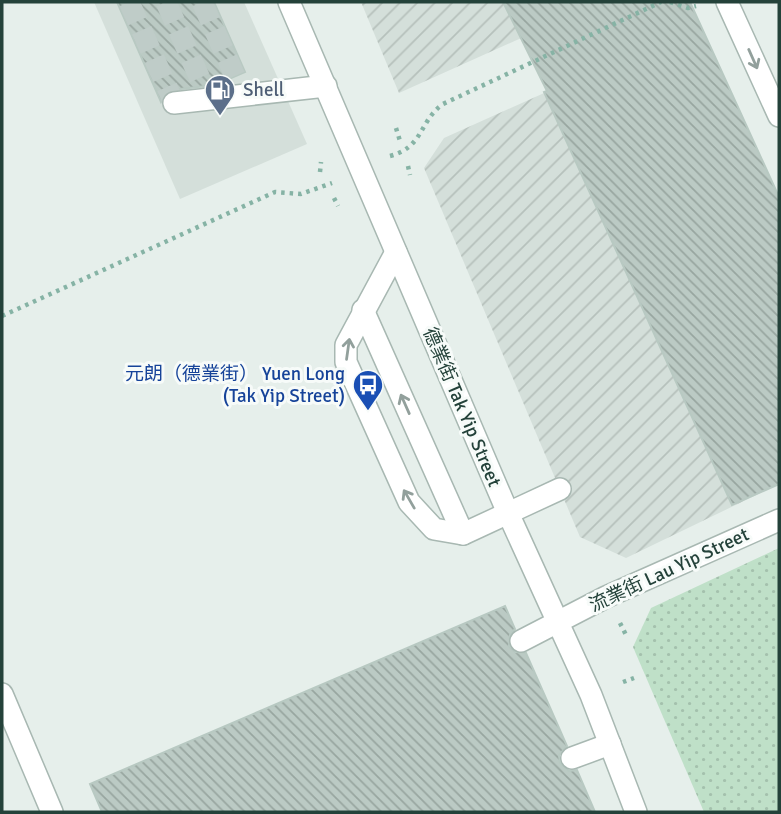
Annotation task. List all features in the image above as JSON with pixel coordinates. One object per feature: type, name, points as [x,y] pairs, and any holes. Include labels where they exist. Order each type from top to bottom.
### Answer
[{"type":"street","name":"德業街 Tak Yip Street","points":[[289,2],[508,513],[559,620],[636,812]]},
{"type":"street","points":[[727,2],[779,116]]},
{"type":"street","points":[[174,103],[239,85],[326,86]]},
{"type":"street","points":[[396,252],[346,345],[346,362],[409,502],[434,529],[463,534],[560,489]]},
{"type":"street","points":[[363,310],[463,534]]},
{"type":"street","name":"流業街 Lau Yip Street","points":[[521,641],[559,620],[779,520]]},
{"type":"street","points":[[2,694],[52,812]]},
{"type":"street","points":[[572,758],[610,744]]},
{"type":"path","points":[[392,157],[414,145],[430,113],[443,104],[661,2]]},
{"type":"path","points":[[670,2],[688,8],[698,6]]},
{"type":"path","points":[[396,128],[400,141]]},
{"type":"path","points":[[408,166],[410,175]]},
{"type":"path","points":[[2,316],[275,192],[301,194],[337,181]]},
{"type":"path","points":[[334,198],[338,206]]},
{"type":"path","points":[[620,622],[626,635]]},
{"type":"path","points":[[623,682],[634,678]]},
{"type":"shaded area","name":"Shell","points":[[94,2],[244,2],[307,144],[180,199]]},
{"type":"shaded area","points":[[361,2],[601,2],[399,93]]},
{"type":"shaded area","points":[[700,23],[779,197],[779,484],[626,558],[580,537],[424,168],[444,138]]},
{"type":"green space","points":[[779,548],[779,812],[704,812],[633,647],[651,608]]},
{"type":"building","points":[[117,2],[214,2],[245,72],[215,85],[172,90],[166,93],[161,102]]},
{"type":"building","points":[[503,2],[690,2],[779,197],[779,484],[732,505],[544,92],[547,91]]},
{"type":"building","points":[[505,606],[515,629],[510,635],[509,646],[515,652],[526,653],[567,746],[559,755],[560,763],[569,771],[577,770],[595,812],[102,812],[90,784]]},
{"type":"tunnel","points":[[129,2],[174,103]]},
{"type":"tunnel","points":[[166,2],[209,99]]},
{"type":"tunnel","points":[[202,2],[235,76]]},
{"type":"place","name":"Shell","points":[[220,117]]},
{"type":"place","name":"元朗（德業街） Yuen Long (Tak Yip Street)","points":[[368,412]]}]
